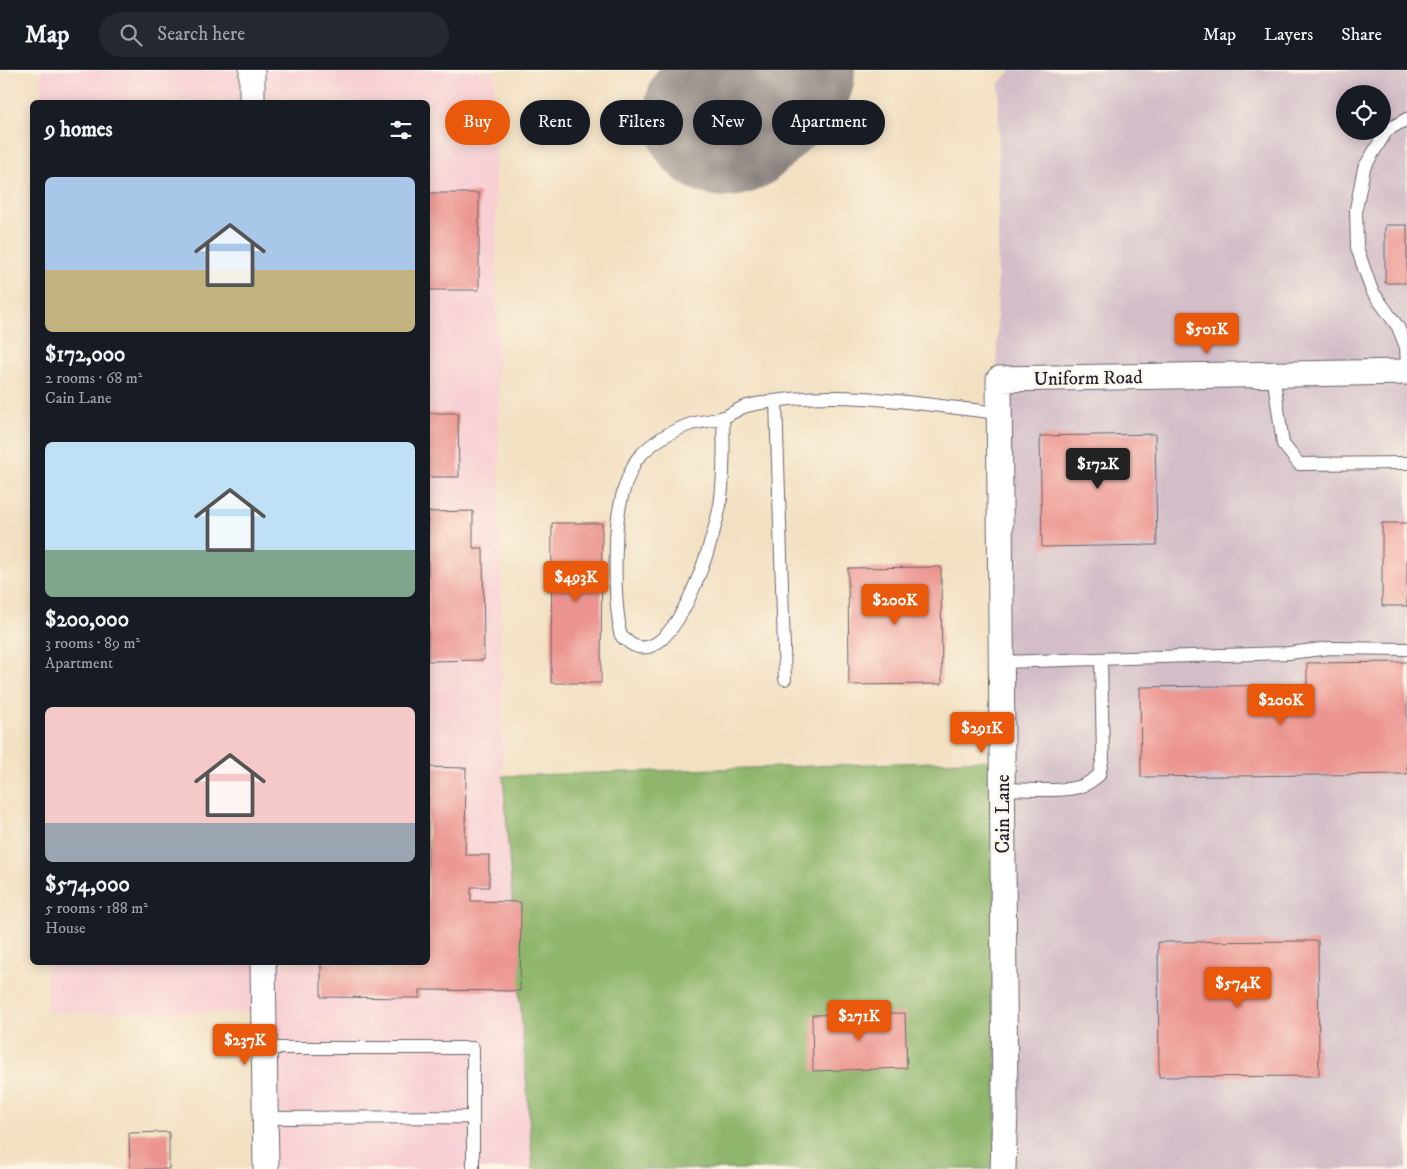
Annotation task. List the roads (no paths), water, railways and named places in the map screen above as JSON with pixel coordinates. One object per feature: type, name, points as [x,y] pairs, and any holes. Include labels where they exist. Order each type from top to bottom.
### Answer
[{"type":"street","points":[[252,70],[252,100]]},
{"type":"street","name":"Uniform Road","points":[[1008,379],[1407,372]]},
{"type":"street","name":"Cain Lane","points":[[1003,1169],[1005,1108],[999,379],[1008,379]]},
{"type":"street","points":[[263,965],[266,1169]]},
{"type":"lane","points":[[1407,119],[1386,130],[1364,168],[1356,209],[1357,248],[1372,291],[1398,327],[1406,347],[1407,365]]},
{"type":"lane","points":[[1273,374],[1283,444],[1299,464],[1407,463]]},
{"type":"lane","points":[[724,417],[721,500],[707,554],[694,590],[671,629],[654,645],[643,648],[628,643],[621,635],[616,608],[616,526],[624,488],[636,459],[662,436],[691,424],[724,417],[745,407],[823,396],[881,398],[922,405],[999,413]]},
{"type":"lane","points":[[776,402],[785,679]]},
{"type":"lane","points":[[1001,662],[1289,653],[1330,648],[1407,649]]},
{"type":"lane","points":[[1002,789],[1072,787],[1083,785],[1099,775],[1103,757],[1101,660]]},
{"type":"lane","points":[[264,1048],[473,1048],[473,1169]]},
{"type":"lane","points":[[265,1118],[473,1117]]}]
